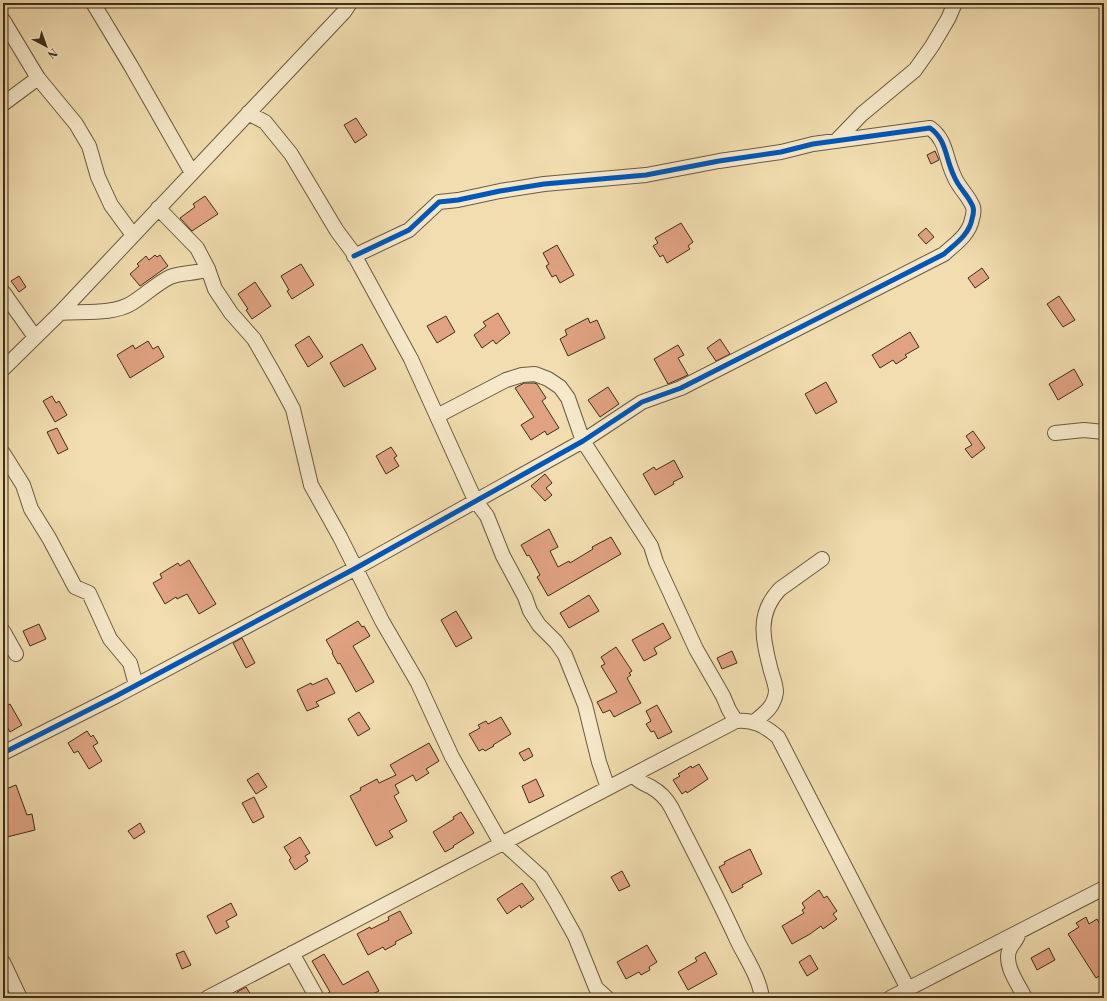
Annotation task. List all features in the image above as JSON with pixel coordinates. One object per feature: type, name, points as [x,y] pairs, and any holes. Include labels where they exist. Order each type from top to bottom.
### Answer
[{"type":"street","points":[[93,3],[192,173]]},
{"type":"street","points":[[3,369],[133,236],[344,12],[350,3]]},
{"type":"street","points":[[836,141],[862,114],[915,70],[948,20],[955,3]]},
{"type":"street","points":[[3,20],[38,78],[76,124],[89,146],[98,177],[111,205],[133,236]]},
{"type":"street","points":[[3,104],[38,78]]},
{"type":"street","points":[[248,113],[265,122],[291,154],[354,256],[411,359],[475,500],[487,516],[503,556],[525,597],[530,611],[539,625],[556,642],[565,655],[585,705],[598,762],[608,788]]},
{"type":"street","points":[[3,753],[136,685],[356,568],[582,441],[642,402],[681,388],[944,254],[966,234],[972,221],[973,207],[953,175],[944,144],[938,135],[930,128],[916,129],[813,144],[782,152],[646,174],[544,184],[458,200],[439,202],[409,230],[354,256]]},
{"type":"street","points":[[158,208],[197,248],[208,269],[215,289],[231,313],[254,339],[293,409],[311,485],[356,568],[382,621],[418,683],[452,757],[495,832],[503,843],[540,877],[555,900],[575,936],[596,988],[608,998]]},
{"type":"street","points":[[60,312],[106,311],[120,308],[131,304],[158,283],[171,277],[202,272],[208,269]]},
{"type":"street","points":[[3,292],[35,337]]},
{"type":"street","points":[[437,416],[506,380],[522,375],[535,374],[548,379],[560,387],[568,398],[582,441],[650,546],[696,649],[716,684],[728,710],[736,721]]},
{"type":"street","points":[[1055,433],[1084,430],[1104,432]]},
{"type":"street","points":[[3,453],[23,485],[31,509],[49,538],[75,587],[89,594],[110,638],[130,663],[136,685]]},
{"type":"street","points":[[754,722],[771,708],[776,692],[764,632],[764,616],[767,608],[775,594],[780,589],[822,559]]},
{"type":"street","points":[[3,631],[16,654]]},
{"type":"street","points":[[207,998],[736,721],[745,720],[754,722],[768,729],[778,737],[908,989]]},
{"type":"street","points":[[633,775],[641,782],[657,790],[671,807],[754,972],[762,998]]},
{"type":"street","points":[[890,998],[1104,888]]},
{"type":"street","points":[[1019,932],[1018,937],[1009,950],[1008,960],[1012,972],[1026,998]]},
{"type":"street","points":[[292,953],[317,998]]},
{"type":"street","points":[[3,962],[20,998]]},
{"type":"building","points":[[356,118],[367,135],[355,143],[344,125]]},
{"type":"building","points":[[935,151],[939,160],[931,164],[927,155]]},
{"type":"building","points":[[205,196],[218,214],[192,231],[180,218],[195,207],[193,204]]},
{"type":"building","points":[[681,223],[693,242],[688,246],[690,249],[667,263],[663,255],[660,257],[653,246],[658,243],[655,238]]},
{"type":"building","points":[[926,228],[934,237],[926,244],[918,235]]},
{"type":"building","points":[[557,245],[574,275],[560,283],[556,275],[552,277],[546,266],[549,264],[543,253]]},
{"type":"building","points":[[155,255],[157,257],[160,255],[168,266],[140,286],[130,274],[139,266],[137,264],[146,256],[149,260]]},
{"type":"building","points":[[301,264],[314,285],[292,299],[281,276]]},
{"type":"building","points":[[982,268],[989,278],[975,288],[968,278]]},
{"type":"building","points":[[19,276],[26,287],[19,292],[11,281]]},
{"type":"building","points":[[255,282],[271,306],[252,319],[246,310],[248,309],[238,294]]},
{"type":"building","points":[[1059,296],[1075,320],[1063,327],[1047,304]]},
{"type":"building","points":[[498,313],[510,333],[496,344],[493,340],[482,348],[474,335],[486,326],[483,322]]},
{"type":"building","points":[[446,316],[455,332],[437,343],[427,326]]},
{"type":"building","points":[[588,318],[590,323],[597,320],[605,338],[568,356],[560,339],[567,335],[565,330]]},
{"type":"building","points":[[910,332],[919,347],[905,355],[907,357],[896,364],[893,360],[880,368],[872,355]]},
{"type":"building","points":[[309,336],[323,357],[308,367],[295,345]]},
{"type":"building","points":[[720,339],[730,354],[716,361],[707,348]]},
{"type":"building","points":[[148,341],[153,349],[158,346],[164,357],[130,378],[117,355],[133,345],[135,349]]},
{"type":"building","points":[[362,344],[376,369],[344,387],[330,363]]},
{"type":"building","points":[[678,345],[684,355],[678,358],[688,375],[668,384],[654,359]]},
{"type":"building","points":[[1074,369],[1083,385],[1058,400],[1049,384]]},
{"type":"building","points":[[826,382],[837,402],[816,414],[805,394]]},
{"type":"building","points":[[524,383],[537,384],[546,398],[542,401],[559,428],[547,435],[545,431],[531,440],[521,425],[534,417],[515,388]]},
{"type":"building","points":[[608,387],[619,404],[600,417],[588,400]]},
{"type":"building","points":[[52,396],[56,403],[59,401],[67,415],[55,422],[43,401]]},
{"type":"building","points":[[57,428],[68,449],[58,454],[47,432]]},
{"type":"building","points":[[973,431],[985,448],[972,458],[965,449],[972,445],[966,436]]},
{"type":"building","points":[[391,447],[397,456],[394,458],[399,466],[386,474],[376,456]]},
{"type":"building","points":[[674,460],[683,477],[673,482],[674,484],[655,495],[643,474],[654,467],[656,470]]},
{"type":"building","points":[[545,474],[552,483],[546,488],[552,495],[545,501],[531,486]]},
{"type":"building","points":[[549,529],[558,547],[550,551],[558,567],[569,561],[570,563],[593,549],[592,547],[611,537],[621,554],[548,596],[537,577],[540,575],[529,555],[527,556],[521,545]]},
{"type":"building","points":[[189,560],[216,604],[199,614],[187,594],[177,599],[176,597],[165,604],[153,583],[162,578],[160,574],[178,563],[180,566]]},
{"type":"building","points":[[589,595],[599,611],[569,628],[560,613]]},
{"type":"building","points":[[456,611],[472,638],[456,647],[441,620]]},
{"type":"building","points":[[358,621],[362,627],[364,626],[370,636],[353,646],[374,682],[356,692],[340,663],[338,664],[326,640]]},
{"type":"building","points":[[663,623],[671,638],[654,648],[657,654],[644,661],[632,640]]},
{"type":"building","points":[[39,624],[46,639],[30,646],[23,631]]},
{"type":"building","points":[[242,638],[255,663],[246,668],[233,643]]},
{"type":"building","points":[[616,647],[632,671],[629,673],[631,675],[627,678],[641,703],[614,717],[610,710],[603,713],[597,702],[617,692],[601,666],[605,664],[601,657]]},
{"type":"building","points":[[732,651],[737,663],[722,669],[717,658]]},
{"type":"building","points":[[327,678],[335,693],[316,702],[319,706],[307,711],[297,690],[311,683],[312,685]]},
{"type":"building","points":[[10,704],[22,725],[10,732],[3,720],[3,708]]},
{"type":"building","points":[[657,705],[672,732],[658,739],[654,731],[651,732],[646,724],[651,721],[646,711]]},
{"type":"building","points":[[359,712],[370,729],[358,736],[348,719]]},
{"type":"building","points":[[501,717],[511,734],[485,751],[483,749],[479,751],[469,734],[480,728],[478,725],[486,721],[488,724]]},
{"type":"building","points":[[87,731],[91,737],[93,735],[98,743],[93,746],[102,761],[89,769],[78,751],[74,753],[68,743]]},
{"type":"building","points":[[429,743],[439,761],[426,769],[429,773],[416,781],[413,775],[395,785],[399,793],[394,796],[407,821],[389,831],[393,837],[376,846],[350,796],[361,790],[360,788],[377,779],[379,783],[396,775],[390,765]]},
{"type":"building","points":[[529,748],[533,756],[524,761],[519,753]]},
{"type":"building","points":[[699,764],[708,779],[687,793],[686,791],[682,794],[673,780],[680,776],[678,774],[691,766],[692,768]]},
{"type":"building","points":[[258,773],[267,787],[256,794],[247,780]]},
{"type":"building","points":[[536,779],[544,796],[529,803],[522,786]]},
{"type":"building","points":[[16,785],[27,815],[32,814],[35,830],[3,838],[3,790]]},
{"type":"building","points":[[254,797],[264,817],[253,823],[242,803]]},
{"type":"building","points":[[461,812],[474,833],[445,852],[433,832],[454,819],[453,817]]},
{"type":"building","points":[[140,823],[145,832],[134,839],[128,831]]},
{"type":"building","points":[[300,837],[310,853],[305,856],[308,861],[295,870],[289,860],[291,858],[284,847]]},
{"type":"building","points":[[750,849],[762,874],[742,885],[743,887],[732,893],[719,867],[725,864],[724,862]]},
{"type":"building","points":[[622,871],[630,886],[619,891],[611,877]]},
{"type":"building","points":[[522,883],[534,899],[521,908],[520,905],[507,914],[497,899]]},
{"type":"building","points":[[819,890],[824,898],[827,896],[837,911],[833,914],[837,919],[823,929],[821,926],[792,944],[782,926],[804,913],[802,910],[805,908],[802,903]]},
{"type":"building","points":[[231,903],[237,915],[226,921],[229,927],[216,934],[207,916]]},
{"type":"building","points":[[400,911],[412,933],[395,942],[396,944],[385,950],[383,947],[368,955],[357,934],[370,927],[371,929],[389,920],[388,917]]},
{"type":"building","points":[[1086,917],[1089,924],[1097,919],[1104,931],[1104,973],[1096,978],[1068,934],[1079,927],[1076,923]]},
{"type":"building","points":[[647,945],[657,962],[649,967],[650,970],[641,975],[639,972],[626,979],[617,962]]},
{"type":"building","points":[[1049,948],[1055,960],[1037,970],[1031,958]]},
{"type":"building","points":[[184,951],[191,965],[182,969],[176,954]]},
{"type":"building","points":[[705,952],[717,974],[688,990],[678,972],[697,961],[695,958]]},
{"type":"building","points":[[324,954],[343,985],[368,971],[379,991],[365,998],[325,998],[325,995],[330,992],[312,961]]},
{"type":"building","points":[[810,955],[818,969],[807,976],[799,962]]},
{"type":"building","points":[[246,987],[253,998],[240,998],[237,992]]},
{"type":"cycle path","points":[[3,753],[116,696],[356,568],[583,441],[642,402],[681,388],[944,254],[961,239],[968,230],[972,218],[973,207],[956,180],[940,138],[930,128],[813,144],[781,152],[719,161],[646,175],[544,184],[458,200],[439,202],[409,230],[354,256]]}]
